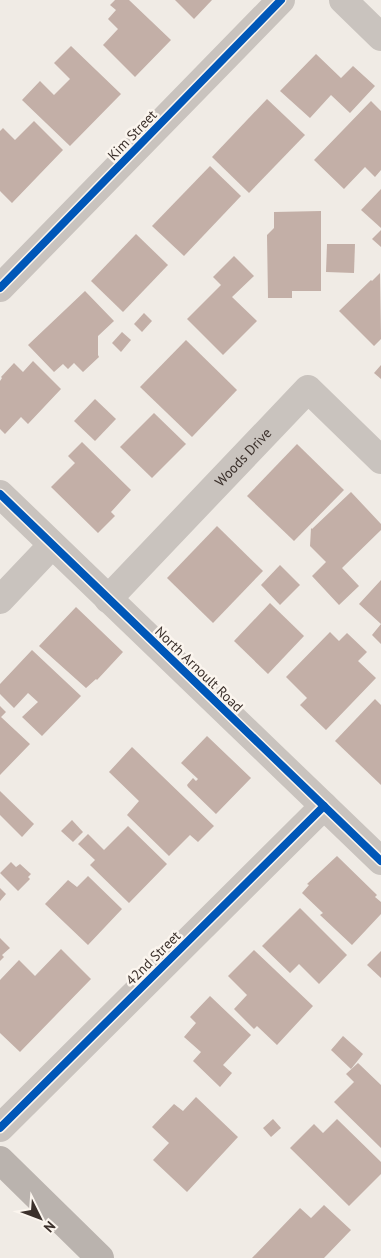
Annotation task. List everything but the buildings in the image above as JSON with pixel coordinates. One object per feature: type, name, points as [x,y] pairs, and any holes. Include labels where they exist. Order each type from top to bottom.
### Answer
[{"type":"street","name":"Kim Street","points":[[0,288],[281,0]]},
{"type":"street","points":[[343,0],[381,37]]},
{"type":"street","name":"Woods Drive","points":[[108,598],[308,389],[381,460]]},
{"type":"street","name":"North Arnoult Road","points":[[0,494],[381,861]]},
{"type":"street","points":[[0,600],[52,545]]},
{"type":"street","name":"42nd Street","points":[[0,1128],[324,806]]},
{"type":"street","points":[[0,1160],[100,1258]]},
{"type":"cycle path","points":[[0,288],[281,0]]},
{"type":"cycle path","points":[[0,494],[381,861]]},
{"type":"cycle path","points":[[0,1128],[324,806]]}]
